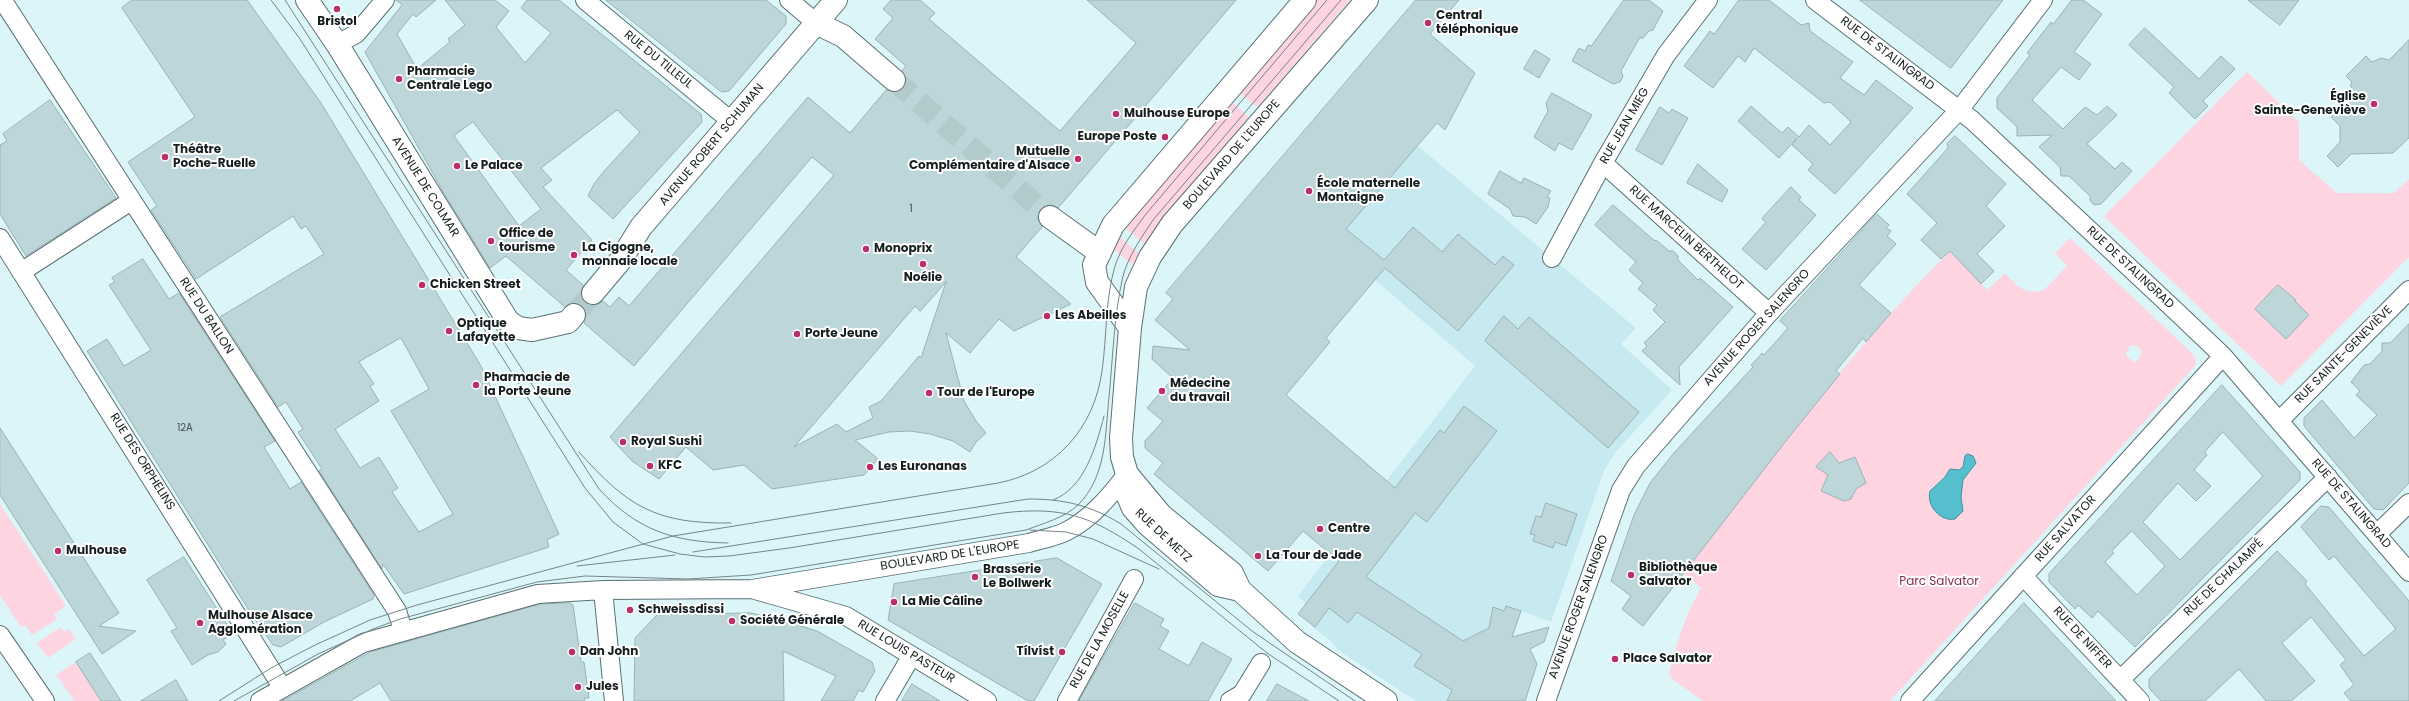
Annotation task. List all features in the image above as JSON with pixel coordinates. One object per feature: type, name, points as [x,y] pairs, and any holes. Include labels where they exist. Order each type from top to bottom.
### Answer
[{"type":"main road","name":"AVENUE DE COLMAR","points":[[307,0],[337,44],[508,322],[518,328],[532,330],[571,319]]},
{"type":"main road","name":"AVENUE ROBERT SCHUMAN","points":[[593,293],[620,261],[642,227],[836,0]]},
{"type":"main road","points":[[1130,328],[1097,282],[1094,265],[1113,225],[1305,0]]},
{"type":"main road","name":"BOULEVARD DE L'EUROPE","points":[[1127,474],[1122,457],[1121,438],[1130,328],[1136,287],[1150,257],[1172,224],[1367,0]]},
{"type":"main road","points":[[816,23],[843,36],[894,80]]},
{"type":"main road","points":[[1050,217],[1100,253]]},
{"type":"main road","name":"RUE DE METZ","points":[[1127,474],[1162,515],[1232,573],[1240,590],[1297,642],[1386,701]]},
{"type":"street","points":[[337,44],[356,34],[385,0]]},
{"type":"street","name":"RUE DU TILLEUL","points":[[584,0],[731,122]]},
{"type":"street","points":[[789,0],[816,23]]},
{"type":"street","name":"RUE JEAN MIEG","points":[[1552,258],[1603,163],[1666,55],[1708,0]]},
{"type":"street","name":"RUE DE STALINGRAD","points":[[1815,0],[1960,109],[2222,356],[2409,572]]},
{"type":"street","name":"AVENUE ROGER SALENGRO","points":[[1546,701],[1621,490],[1636,466],[1656,440],[1769,313],[1960,109],[2043,0]]},
{"type":"street","name":"RUE DU BALLON","points":[[5,4],[397,611],[403,630]]},
{"type":"street","name":"RUE MARCELIN BERTHELOT","points":[[1603,163],[1769,313]]},
{"type":"street","points":[[21,272],[131,201]]},
{"type":"street","name":"RUE DES ORPHELINS","points":[[0,238],[282,687]]},
{"type":"street","name":"RUE SAINTE-GENEVIÈVE","points":[[2279,421],[2409,290]]},
{"type":"street","name":"RUE SALVATOR","points":[[1910,701],[2222,356]]},
{"type":"street","name":"BOULEVARD DE L'EUROPE","points":[[260,701],[282,687],[363,643],[403,630],[538,594],[603,590],[752,589],[1036,541],[1066,532],[1086,518],[1108,498],[1127,474]]},
{"type":"street","name":"RUE DE CHALAMPÉ","points":[[2120,680],[2328,477]]},
{"type":"street","points":[[2377,534],[2409,503]]},
{"type":"street","name":"RUE DE NIFFER","points":[[2023,576],[2140,701]]},
{"type":"street","name":"RUE DE LA MOSELLE","points":[[1067,701],[1134,579]]},
{"type":"street","name":"RUE LOUIS PASTEUR","points":[[752,589],[846,616],[911,657],[987,701]]},
{"type":"street","points":[[603,590],[614,701]]},
{"type":"street","points":[[0,635],[44,701]]},
{"type":"street","points":[[885,701],[911,657]]},
{"type":"street","points":[[1240,698],[1261,663]]},
{"type":"shaded area","points":[[1418,146],[1636,328],[1621,344],[1672,390],[1614,454],[1604,471],[1551,622],[1521,611],[1455,685],[1447,701],[1416,701],[1338,650],[1334,644],[1313,627],[1306,604],[1298,596],[1475,366],[1375,280],[1388,264],[1346,229]]},
{"type":"green space","points":[[1311,0],[1350,0],[1258,107],[1239,94]]},
{"type":"green space","points":[[2247,72],[2299,122],[2299,160],[2337,193],[2394,193],[2409,179],[2409,257],[2281,386],[2104,216]]},
{"type":"green space","points":[[1227,98],[1249,117],[1157,227],[1146,245],[1120,224]]},
{"type":"green space","points":[[1114,232],[1141,255],[1135,263],[1130,263],[1105,242]]},
{"type":"green space","name":"Parc Salvator","points":[[2070,238],[2194,355],[2196,363],[2194,367],[1890,701],[1703,701],[1672,679],[1669,673],[1678,640],[1690,608],[1701,588],[1684,574],[1779,449],[1845,367],[1914,288],[1950,251],[1987,290],[2005,273],[2022,289],[2037,292],[2044,290],[2067,266],[2055,253]],"holes":[[[2134,345],[2141,349],[2142,353],[2138,360],[2134,362],[2127,357],[2126,353],[2130,346]],[[1964,458],[1974,467],[1962,484],[1961,500],[1963,505],[1951,520],[1937,513],[1932,504],[1931,488],[1946,476],[1950,469],[1959,471],[1963,467]]]},
{"type":"green space","points":[[0,504],[66,606],[54,614],[57,619],[32,635],[25,625],[21,627],[0,595]]},
{"type":"green space","points":[[61,627],[64,632],[69,629],[76,639],[48,658],[37,643]]},
{"type":"green space","points":[[76,662],[102,701],[75,701],[56,675]]},
{"type":"water","points":[[1968,454],[1973,456],[1976,463],[1963,480],[1961,497],[1963,511],[1955,519],[1944,518],[1932,507],[1929,496],[1930,491],[1945,477],[1950,469],[1959,470],[1963,467],[1965,456]]},
{"type":"building","points":[[132,0],[247,0],[321,103],[481,366],[559,534],[547,540],[549,547],[404,594],[383,564],[382,569],[319,471],[322,469],[298,432],[303,429],[286,402],[278,407],[220,317],[324,254],[306,226],[301,229],[293,216],[196,279],[151,210],[157,206],[128,162],[195,117],[122,8]],"holes":[[[401,338],[429,389],[391,411],[453,514],[419,532],[392,492],[398,488],[379,457],[360,468],[335,429],[379,401],[370,386],[374,384],[359,362]]]},
{"type":"building","points":[[396,0],[436,0],[416,17],[413,14],[397,34],[417,69],[450,42],[448,39],[465,25],[445,0],[495,0],[509,11],[496,27],[525,63],[551,33],[521,8],[527,0],[559,0],[701,114],[702,122],[613,219],[588,196],[594,184],[605,170],[640,132],[617,110],[541,168],[552,180],[543,187],[592,240],[566,270],[583,285],[581,297],[585,303],[597,305],[603,301],[610,307],[619,297],[629,306],[808,97],[850,133],[886,90],[898,92],[903,88],[906,82],[902,71],[906,66],[875,39],[893,18],[883,9],[891,0],[920,0],[935,13],[929,19],[1060,131],[1136,43],[1087,0],[1236,0],[1058,208],[1051,205],[1040,210],[1038,216],[1042,227],[1016,257],[1071,304],[1014,331],[999,319],[970,353],[946,333],[964,401],[976,421],[986,433],[976,442],[970,452],[953,441],[930,434],[910,431],[889,432],[855,440],[878,459],[864,475],[772,489],[744,465],[713,470],[686,447],[659,479],[632,461],[610,437],[834,175],[812,157],[634,366],[584,323],[586,311],[582,305],[570,303],[565,307],[506,256],[490,268],[445,195],[365,52],[402,5]],"holes":[[[473,122],[541,209],[519,226],[454,136]],[[946,282],[921,358],[919,356],[881,401],[869,407],[873,418],[846,432],[837,424],[794,447],[915,306],[920,311]]]},
{"type":"building","points":[[606,0],[766,0],[786,16],[786,24],[729,91],[722,92]]},
{"type":"building","points":[[1416,0],[1459,0],[1430,34],[1475,73],[1445,130],[1437,123],[1346,229],[1384,260],[1413,227],[1442,252],[1458,234],[1495,265],[1503,256],[1514,265],[1458,331],[1385,268],[1326,338],[1330,342],[1286,395],[1395,488],[1440,430],[1444,433],[1464,406],[1497,431],[1427,522],[1415,513],[1366,577],[1463,641],[1489,628],[1493,607],[1504,611],[1506,606],[1521,611],[1512,637],[1549,627],[1544,642],[1530,649],[1537,664],[1525,701],[1447,701],[1452,690],[1414,666],[1422,654],[1357,612],[1348,623],[1329,608],[1315,627],[1298,614],[1339,561],[1303,531],[1268,571],[1154,474],[1163,463],[1145,448],[1145,441],[1163,421],[1147,408],[1173,378],[1152,359],[1153,346],[1190,350],[1155,320],[1173,299],[1166,293]]},
{"type":"building","points":[[1624,0],[1649,0],[1663,11],[1653,30],[1649,31],[1642,39],[1640,37],[1621,71],[1623,76],[1620,82],[1613,84],[1572,61],[1579,48],[1585,51],[1588,45],[1591,46]]},
{"type":"building","points":[[1739,0],[1769,0],[1801,25],[1809,23],[1810,31],[1853,62],[1840,78],[1864,95],[1876,80],[1913,108],[1835,194],[1808,170],[1813,164],[1792,145],[1797,138],[1779,158],[1738,121],[1751,106],[1782,133],[1788,127],[1799,137],[1809,125],[1830,145],[1851,122],[1830,102],[1824,103],[1754,48],[1745,62],[1738,56],[1713,88],[1684,66],[1710,31],[1714,34]]},
{"type":"building","points":[[1860,0],[2003,0],[1951,68]]},
{"type":"building","points":[[2072,0],[2083,0],[2102,14],[2074,52],[2091,64],[2079,80],[2061,67],[2032,100],[2063,129],[2085,107],[2097,115],[2107,106],[2117,115],[2087,144],[2115,169],[2122,162],[2132,171],[2101,204],[2094,205],[2090,200],[2090,196],[2069,176],[2061,176],[2060,167],[2039,147],[2052,135],[2017,136],[2017,127],[1997,108],[1997,98],[2030,55],[2027,53],[2051,22],[2053,24]]},
{"type":"building","points":[[2248,0],[2299,0],[2280,25]]},
{"type":"building","points":[[2145,28],[2199,79],[2221,56],[2235,69],[2203,101],[2208,106],[2195,119],[2169,93],[2174,87],[2129,45]]},
{"type":"building","name":"Église Sainte-Geneviève","points":[[2409,40],[2409,138],[2393,153],[2351,154],[2338,167],[2327,156],[2340,142],[2340,126],[2331,117],[2339,108],[2339,101],[2352,87],[2350,85],[2352,82],[2346,76],[2366,56],[2372,62],[2381,58],[2389,60]]},
{"type":"building","points":[[1535,50],[1550,59],[1539,78],[1524,69]]},
{"type":"building","points":[[1552,93],[1592,115],[1572,150],[1559,143],[1555,151],[1534,137],[1548,111],[1546,104]]},
{"type":"building","points":[[50,100],[116,198],[26,256],[0,214],[0,145],[7,141],[3,134]]},
{"type":"building","points":[[1660,107],[1669,113],[1672,109],[1688,118],[1662,165],[1636,150]]},
{"type":"building","points":[[1955,136],[2006,184],[1986,206],[2005,226],[1977,254],[1994,271],[1981,284],[1950,251],[1941,259],[1921,240],[1937,223],[1907,194],[1948,148],[1947,144]]},
{"type":"building","points":[[1698,164],[1728,190],[1722,202],[1687,183]]},
{"type":"building","points":[[1500,171],[1521,183],[1524,178],[1551,191],[1547,197],[1550,198],[1548,207],[1536,224],[1525,217],[1513,216],[1510,209],[1488,194]]},
{"type":"building","points":[[1791,187],[1801,197],[1799,200],[1816,215],[1766,270],[1742,249],[1766,222],[1762,219]]},
{"type":"building","points":[[1613,205],[1655,241],[1656,240],[1669,251],[1673,251],[1678,256],[1678,260],[1698,280],[1700,278],[1733,307],[1679,367],[1680,385],[1642,351],[1647,346],[1644,343],[1665,322],[1653,310],[1657,305],[1638,289],[1643,283],[1629,270],[1636,262],[1595,225]]},
{"type":"building","points":[[1877,214],[1889,225],[1886,228],[1891,231],[1887,236],[1896,244],[1859,285],[1891,313],[1866,342],[1863,338],[1836,371],[1840,374],[1789,437],[1643,626],[1622,609],[1631,596],[1611,581],[1634,515],[1650,483],[1673,454],[1753,367],[1751,365],[1762,353],[1764,355],[1788,328],[1780,321]]},
{"type":"building","points":[[143,259],[169,299],[179,293],[275,441],[264,447],[290,489],[301,482],[374,595],[373,599],[324,622],[281,647],[273,645],[255,620],[87,351],[107,339],[124,366],[151,350],[109,285],[115,282],[112,278]]},
{"type":"building","points":[[2278,285],[2296,300],[2295,301],[2309,315],[2286,339],[2255,309]]},
{"type":"building","points":[[1504,316],[1518,329],[1529,317],[1639,412],[1608,448],[1485,341]]},
{"type":"building","points":[[2409,324],[2409,483],[2383,510],[2374,509],[2304,426],[2304,418],[2322,400],[2354,438],[2377,415],[2356,395],[2360,391],[2351,382],[2364,365],[2370,364],[2382,351],[2382,343],[2390,343]]},
{"type":"building","points":[[2222,385],[2300,472],[2300,480],[2135,647],[2098,611],[2092,618],[2078,605],[2075,609],[2049,582],[2049,574]],"holes":[[[2223,432],[2263,476],[2180,560],[2143,522],[2178,483],[2196,501],[2211,486],[2194,470],[2207,455],[2205,452]],[[2132,531],[2165,566],[2137,595],[2105,562],[2114,553],[2112,551]]]},
{"type":"building","name":"Mulhouse","points":[[0,428],[119,613],[99,626],[136,631],[102,654],[0,495]]},
{"type":"building","points":[[1830,452],[1839,463],[1855,457],[1866,483],[1856,489],[1851,499],[1844,501],[1821,491],[1828,475],[1816,467]]},
{"type":"building","points":[[1546,503],[1577,514],[1566,546],[1555,542],[1553,548],[1533,541],[1535,535],[1530,534],[1536,516],[1541,517]]},
{"type":"building","points":[[2321,506],[2329,507],[2409,601],[2409,701],[2351,701],[2344,693],[2354,685],[2340,665],[2346,660],[2311,617],[2282,643],[2315,681],[2291,701],[2266,701],[2239,669],[2205,701],[2161,701],[2149,688],[2149,679],[2277,551],[2307,581],[2305,584],[2364,656],[2396,629],[2334,556],[2329,560],[2301,527]]},
{"type":"building","name":"Mulhouse Alsace Agglomération","points":[[184,557],[233,634],[223,640],[226,644],[218,652],[208,655],[192,665],[171,631],[177,628],[147,580]]},
{"type":"building","points":[[1057,558],[1102,584],[1034,701],[1028,701],[888,620],[894,584]]},
{"type":"building","points":[[570,603],[573,605],[581,662],[584,662],[589,698],[584,698],[585,701],[391,701],[380,683],[350,701],[282,701],[370,652],[540,604]]},
{"type":"building","points":[[1135,603],[1164,619],[1160,626],[1169,631],[1159,649],[1189,666],[1202,642],[1232,659],[1208,701],[1079,701]]},
{"type":"building","points":[[2024,603],[2089,672],[2116,701],[1935,701]]},
{"type":"building","points":[[751,613],[817,631],[872,662],[875,671],[863,692],[859,690],[853,701],[821,701],[836,676],[783,651],[784,701],[634,701],[635,638],[657,615]]},
{"type":"building","points":[[90,653],[121,701],[101,701],[76,662]]},
{"type":"building","points":[[176,680],[188,701],[141,701]]},
{"type":"building","points":[[912,684],[940,701],[902,701]]},
{"type":"building","points":[[1277,684],[1309,701],[1267,701]]},
{"type":"tunnel","points":[[894,80],[1050,217]]},
{"type":"tunnel","points":[[574,315],[593,293]]},
{"type":"tram line","points":[[271,0],[300,39],[585,488],[613,522],[643,544],[680,554],[704,557],[729,556],[789,548],[1003,513],[1042,511],[1075,516],[1106,528],[1139,549],[1267,653],[1339,701]]},
{"type":"tram line","points":[[285,0],[599,489],[627,515],[657,531],[690,540],[728,543]]},
{"type":"tram line","points":[[219,701],[271,668],[313,646],[370,620],[417,605],[673,536],[998,483],[1019,477],[1037,469],[1054,458],[1068,445],[1081,429],[1098,392],[1104,358],[1109,292],[1115,266],[1128,239],[1146,214],[1327,0]]},
{"type":"tram line","points":[[234,701],[318,654],[373,629],[400,619],[537,582],[585,576],[688,579],[751,575],[1026,530],[1054,520],[1072,510],[1087,494],[1095,481],[1103,454],[1114,336],[1120,291],[1123,276],[1132,254],[1153,220],[1341,0]]},
{"type":"tram line","points":[[1053,500],[1064,494],[1073,486],[1088,465],[1104,416]]},
{"type":"tram line","points":[[579,452],[613,486],[629,499],[645,508],[682,520],[731,523]]},
{"type":"tram line","points":[[693,552],[1028,499],[1053,500],[1076,504],[1110,517],[1121,524],[1252,631],[1355,701]]},
{"type":"tram line","points":[[1030,530],[1066,532],[1093,539],[1159,569]]},
{"type":"tram line","points":[[577,566],[675,555]]},
{"type":"place","name":"Bristol","points":[[337,9]]},
{"type":"place","name":"Central téléphonique","points":[[1428,23]]},
{"type":"place","name":"Pharmacie Centrale Lego","points":[[399,79]]},
{"type":"place","name":"Église Sainte-Geneviève","points":[[2374,104]]},
{"type":"place","name":"Mulhouse Europe","points":[[1116,114]]},
{"type":"place","name":"Europe Poste","points":[[1165,137]]},
{"type":"place","name":"Théâtre Poche-Ruelle","points":[[165,157]]},
{"type":"place","name":"Mutuelle Complémentaire d'Alsace","points":[[1078,159]]},
{"type":"place","name":"Le Palace","points":[[457,166]]},
{"type":"place","name":"École maternelle Montaigne","points":[[1309,191]]},
{"type":"place","name":"Office de tourisme","points":[[491,241]]},
{"type":"place","name":"Monoprix","points":[[866,249]]},
{"type":"place","name":"La Cigogne, monnaie locale","points":[[574,255]]},
{"type":"place","name":"Noélie","points":[[923,264]]},
{"type":"place","name":"Chicken Street","points":[[422,285]]},
{"type":"place","name":"Les Abeilles","points":[[1047,316]]},
{"type":"place","name":"Optique Lafayette","points":[[449,331]]},
{"type":"place","name":"Porte Jeune","points":[[797,334]]},
{"type":"place","name":"Pharmacie de la Porte Jeune","points":[[476,385]]},
{"type":"place","name":"Médecine du travail","points":[[1162,391]]},
{"type":"place","name":"Tour de l'Europe","points":[[929,393]]},
{"type":"place","name":"Royal Sushi","points":[[623,442]]},
{"type":"place","name":"KFC","points":[[650,466]]},
{"type":"place","name":"Les Euronanas","points":[[870,467]]},
{"type":"place","name":"Centre","points":[[1320,529]]},
{"type":"place","name":"Mulhouse","points":[[58,551]]},
{"type":"place","name":"La Tour de Jade","points":[[1258,556]]},
{"type":"place","name":"Bibliothèque Salvator","points":[[1631,575]]},
{"type":"place","name":"Brasserie Le Bollwerk","points":[[975,577]]},
{"type":"place","name":"La Mie Câline","points":[[894,602]]},
{"type":"place","name":"Schweissdissi","points":[[630,610]]},
{"type":"place","name":"Société Générale","points":[[732,621]]},
{"type":"place","name":"Mulhouse Alsace Agglomération","points":[[200,623]]},
{"type":"place","name":"Dan John","points":[[572,652]]},
{"type":"place","name":"Tílvíst","points":[[1062,652]]},
{"type":"place","name":"Place Salvator","points":[[1615,659]]},
{"type":"place","name":"Jules","points":[[578,687]]}]
